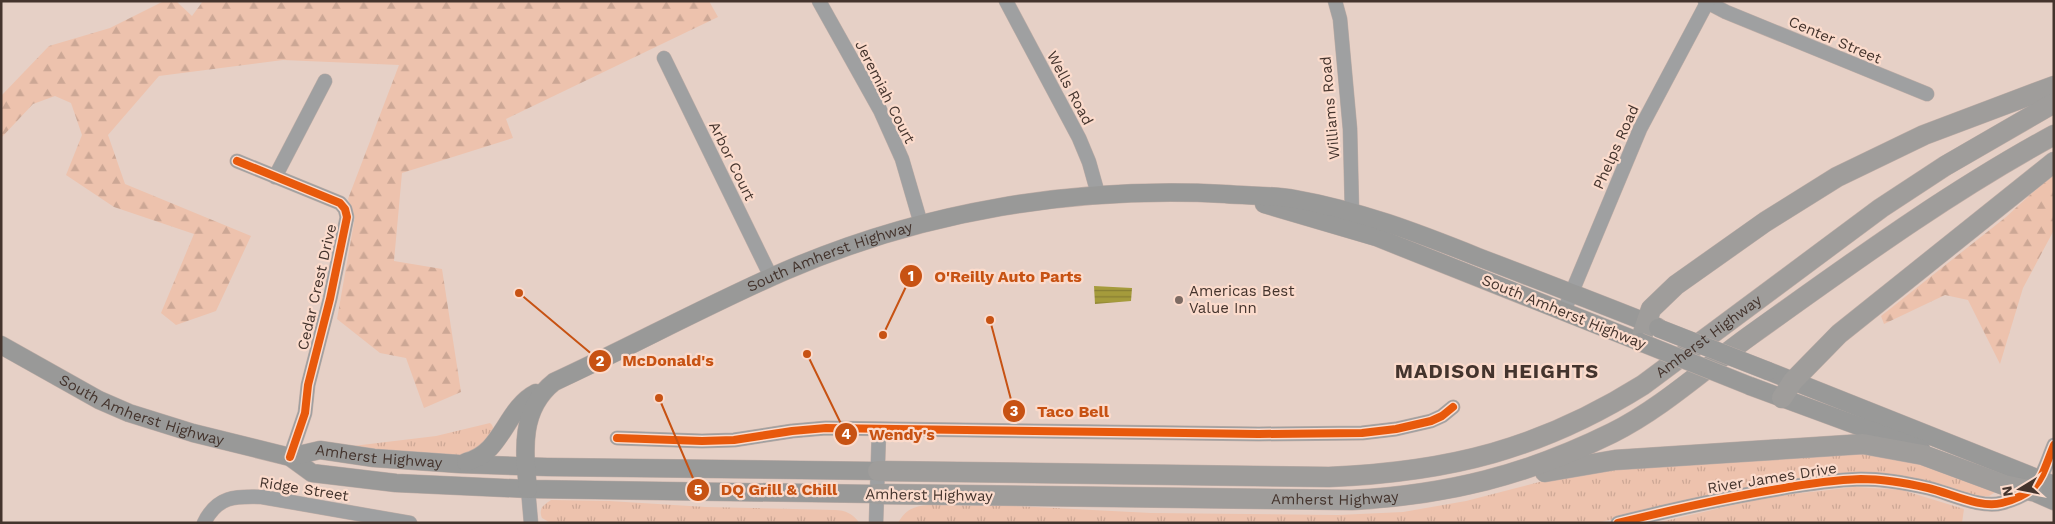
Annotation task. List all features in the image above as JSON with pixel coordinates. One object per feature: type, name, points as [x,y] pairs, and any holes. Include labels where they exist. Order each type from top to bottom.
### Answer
[{"type":"highway","points":[[1640,342],[1652,325],[1651,309],[1676,285],[1765,222],[1838,177],[1917,138],[2054,86]]},
{"type":"highway","name":"Amherst Highway","points":[[878,471],[1329,477],[1374,475],[1418,470],[1463,462],[1497,453],[1573,424],[1613,404],[1643,385],[1881,208],[1945,166],[2054,103]]},
{"type":"highway","name":"Amherst Highway","points":[[877,494],[1202,500],[1352,500],[1397,498],[1482,483],[1565,455],[1614,432],[1670,396],[1749,336],[1939,202],[2054,135]]},
{"type":"highway","points":[[1782,398],[1793,381],[1838,334],[2054,162]]},
{"type":"highway","points":[[1482,483],[1615,460],[1863,444],[1923,455],[2004,485],[2045,483]]},
{"type":"main road","name":"South Amherst Highway","points":[[528,490],[526,466],[528,422],[532,407],[544,390],[554,382],[771,277],[855,244],[921,224],[988,209],[1098,194],[1151,192],[1293,198],[1352,212],[1405,228],[1768,371],[2045,483],[2054,501]]},
{"type":"main road","name":"South Amherst Highway","points":[[1240,195],[1267,206],[1376,237],[1750,386],[2009,481],[2045,483]]},
{"type":"main road","name":"South Amherst Highway","points":[[1,344],[100,400],[129,413],[193,434],[290,457]]},
{"type":"main road","points":[[459,464],[479,459],[490,449],[526,398],[544,390]]},
{"type":"main road","name":"Amherst Highway","points":[[290,457],[320,450],[374,458],[459,464],[878,471]]},
{"type":"main road","name":"Amherst Highway","points":[[290,457],[312,472],[396,483],[528,490],[877,494]]},
{"type":"street","name":"Jeremiah Court","points":[[819,1],[880,110],[902,159],[921,224]]},
{"type":"street","name":"Wells Road","points":[[1006,1],[1079,138],[1089,162],[1098,194]]},
{"type":"street","name":"Williams Road","points":[[1335,1],[1340,19],[1350,129],[1352,212]]},
{"type":"street","name":"Center Street","points":[[1707,2],[1927,94]]},
{"type":"street","name":"Phelps Road","points":[[1564,311],[1640,129],[1707,2]]},
{"type":"street","name":"Arbor Court","points":[[664,58],[771,277]]},
{"type":"street","points":[[275,177],[325,81]]},
{"type":"street","name":"Cedar Crest Drive","points":[[237,161],[340,203],[345,209],[347,217],[332,291],[308,385],[305,412],[290,457]]},
{"type":"street","points":[[617,438],[702,441],[734,440],[826,428],[1239,434],[1362,433],[1431,422],[1453,407]]},
{"type":"street","points":[[876,523],[879,430]]},
{"type":"street","points":[[2045,483],[2054,445]]},
{"type":"street","name":"River James Drive","points":[[1618,523],[1748,494],[1830,481],[1888,480],[1989,504],[2001,503],[2045,483]]},
{"type":"street","points":[[528,490],[531,523]]},
{"type":"street","name":"Ridge Street","points":[[204,523],[213,508],[227,499],[244,496],[262,497],[410,523]]},
{"type":"green space","points":[[164,1],[176,1],[192,16],[203,1],[709,1],[718,17],[506,119],[513,138],[402,173],[394,261],[442,269],[461,392],[424,408],[406,358],[380,353],[337,319],[355,217],[348,199],[399,65],[283,60],[159,76],[108,135],[125,184],[251,236],[216,311],[176,325],[161,313],[194,234],[114,207],[66,175],[82,135],[71,103],[55,96],[33,104],[1,138],[1,96],[49,46],[110,28]]},
{"type":"green space","points":[[2054,173],[2054,230],[2023,288],[2000,364],[1968,300],[1945,295],[1884,324],[1881,316],[2006,217]]},
{"type":"green space","points":[[490,423],[494,430],[470,457],[426,455],[353,446],[436,436]]},
{"type":"green space","points":[[1807,450],[1897,455],[1994,489],[1994,493],[1989,496],[1976,496],[1901,477],[1623,517],[1596,523],[898,523],[910,510],[918,506],[928,505],[1015,506],[1151,513],[1338,515],[1403,512],[1466,501],[1589,469]]},
{"type":"green space","points":[[1855,487],[1902,490],[1964,509],[1962,523],[1656,523],[1768,497]]},
{"type":"green space","points":[[551,500],[609,501],[706,507],[839,510],[852,515],[859,523],[549,522],[542,518],[541,512],[542,507]]},
{"type":"shaded area","points":[[1094,286],[1132,288],[1131,301],[1095,304]]},
{"type":"cycle path","points":[[237,161],[340,203],[345,209],[347,217],[330,299],[308,385],[305,413],[290,457]]},
{"type":"cycle path","points":[[617,438],[702,441],[734,440],[826,428],[1259,434],[1362,433],[1396,429],[1431,421],[1442,416],[1453,407]]},
{"type":"cycle path","points":[[1618,523],[1698,504],[1830,481],[1869,479],[1895,482],[1928,488],[1985,504],[2002,503],[2015,499],[2032,489],[2042,475],[2054,445]]},
{"type":"place","name":"McDonald's","points":[[519,293]]},
{"type":"place","name":"Americas Best Value Inn","points":[[1179,300]]},
{"type":"place","name":"Taco Bell","points":[[990,320]]},
{"type":"place","name":"O'Reilly Auto Parts","points":[[883,335]]},
{"type":"place","name":"Wendy's","points":[[807,354]]},
{"type":"place","name":"DQ Grill & Chill","points":[[659,398]]},
{"type":"district","name":"MADISON HEIGHTS","points":[[1497,371]]}]
